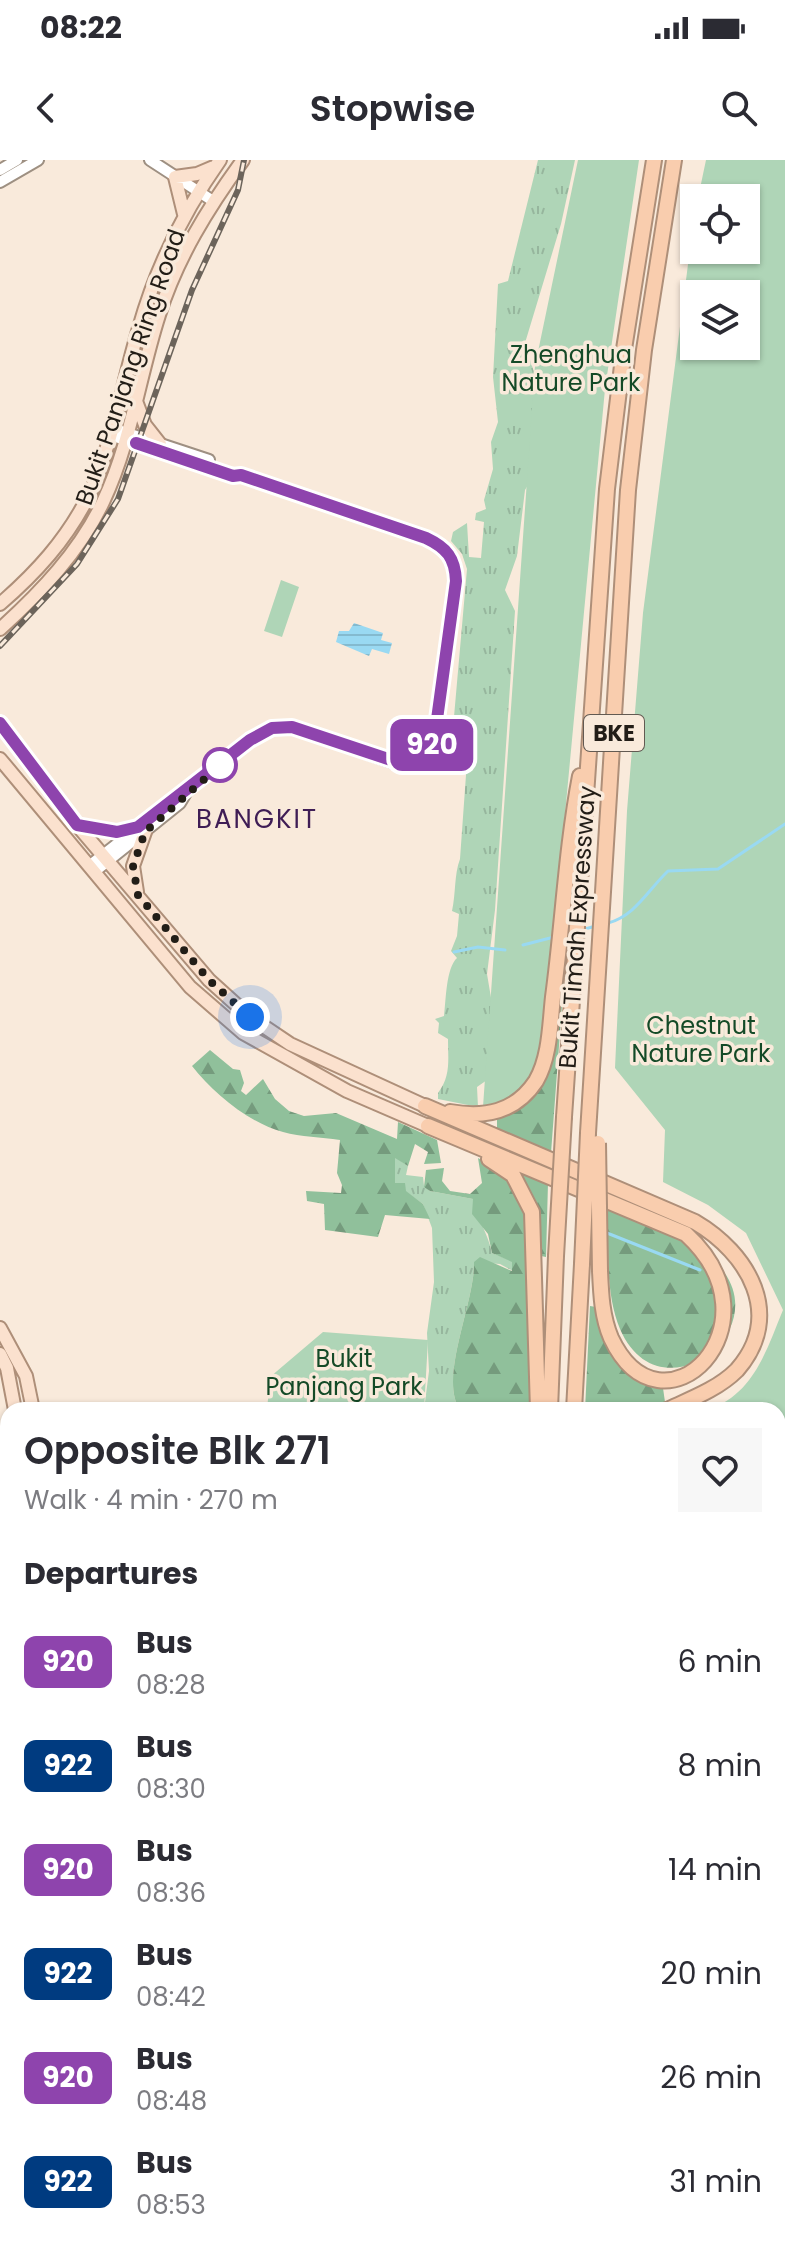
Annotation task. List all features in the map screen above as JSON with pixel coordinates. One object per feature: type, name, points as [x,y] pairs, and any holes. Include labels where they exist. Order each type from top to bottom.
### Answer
[{"type":"highway","name":"Bukit Timah Expressway","points":[[550,1402],[564,1117],[576,960],[578,825],[607,489],[624,349],[654,160]]},
{"type":"highway","name":"Bukit Timah Expressway","points":[[593,1138],[591,1102],[628,490],[644,350],[674,160]]},
{"type":"highway","points":[[425,1106],[471,1115],[499,1112],[527,1091],[543,1066],[578,825]]},
{"type":"highway","points":[[425,1106],[502,1154],[686,1234],[709,1248],[739,1286],[744,1319],[735,1348],[708,1372],[685,1380],[665,1380],[645,1373],[630,1363],[613,1342],[603,1311],[600,1271],[593,1138]]},
{"type":"highway","points":[[428,1126],[695,1222],[725,1241],[755,1280],[760,1321],[748,1356],[737,1370],[713,1388],[684,1402]]},
{"type":"highway","points":[[574,1402],[593,1138]]},
{"type":"highway","points":[[502,1154],[521,1184],[532,1212],[538,1402]]},
{"type":"main road","name":"Bukit Panjang Ring Road","points":[[0,629],[74,550],[103,501],[126,436],[160,311],[181,258],[213,201],[243,160]]},
{"type":"main road","points":[[184,214],[175,177],[197,174],[218,163]]},
{"type":"main road","name":"Bukit Panjang Ring Road","points":[[0,604],[58,546],[88,496],[111,432],[147,304],[184,214],[218,163]]},
{"type":"main road","points":[[136,401],[145,425],[160,444]]},
{"type":"main road","points":[[0,723],[77,825],[209,980],[250,1017],[290,1044],[425,1106]]},
{"type":"main road","points":[[0,759],[190,987],[243,1033],[347,1091],[428,1126]]},
{"type":"main road","points":[[77,825],[117,832],[142,830],[133,866],[138,895]]},
{"type":"main road","points":[[0,1328],[26,1376],[31,1402]]},
{"type":"main road","points":[[0,1354],[7,1368],[13,1402]]},
{"type":"street","points":[[0,170],[17,160]]},
{"type":"street","points":[[0,182],[38,160]]},
{"type":"street","points":[[150,160],[213,201]]},
{"type":"street","points":[[92,869],[180,803],[186,793],[250,740],[272,728],[292,727],[403,764],[429,749],[437,732],[456,581],[456,569],[447,550],[426,538],[239,474],[235,469],[160,444],[111,432]]},
{"type":"street","points":[[126,436],[233,476],[239,474]]},
{"type":"green space","points":[[538,160],[575,160],[561,224],[525,343],[555,440],[525,490],[517,556],[505,590],[515,611],[495,910],[487,974],[498,1039],[487,1080],[477,1087],[478,1107],[438,1099],[447,1074],[448,1039],[438,1033],[439,1023],[435,1019],[444,1016],[449,977],[457,958],[451,951],[457,936],[459,914],[452,911],[460,859],[469,733],[453,728],[467,569],[462,554],[451,541],[453,532],[467,523],[469,557],[481,558],[484,522],[475,520],[476,513],[486,509],[484,500],[493,469],[491,442],[498,422],[493,377],[498,284],[508,281]]},
{"type":"green space","name":"Zhenghua Nature Park","points":[[578,160],[639,160],[605,389],[546,1016],[537,1062],[524,1086],[514,1095],[483,1107],[535,366]]},
{"type":"green space","name":"Chestnut Nature Park","points":[[706,160],[785,160],[785,1402],[725,1402],[737,1393],[756,1369],[783,1310],[746,1233],[708,1205],[663,1182],[665,1130],[615,1068],[627,811],[643,613],[680,326],[680,360],[760,360],[760,280],[686,280],[688,264],[760,264],[760,184],[701,184]]},
{"type":"green space","points":[[281,580],[299,587],[282,637],[264,631]]},
{"type":"green space","points":[[560,978],[564,979],[551,1153],[497,1131],[497,1116]]},
{"type":"green space","points":[[210,1050],[233,1069],[240,1070],[244,1083],[241,1091],[246,1095],[263,1079],[275,1099],[289,1111],[304,1116],[336,1113],[397,1139],[398,1122],[437,1140],[441,1163],[424,1164],[428,1152],[415,1144],[408,1166],[395,1158],[395,1183],[405,1183],[406,1191],[423,1204],[430,1219],[385,1215],[378,1237],[325,1230],[324,1204],[307,1201],[306,1191],[341,1193],[342,1185],[337,1173],[340,1140],[283,1132],[245,1114],[221,1096],[192,1066]]},
{"type":"green space","points":[[395,1157],[408,1166],[406,1175],[423,1177],[424,1186],[430,1191],[473,1199],[492,1253],[512,1261],[513,1271],[500,1264],[474,1262],[455,1360],[453,1379],[457,1402],[425,1402],[429,1371],[427,1333],[434,1282],[432,1228],[423,1204],[395,1184]]},
{"type":"green space","points":[[478,1158],[508,1176],[527,1208],[528,1362],[532,1402],[457,1402],[454,1396],[455,1360],[474,1262],[480,1257],[512,1271],[512,1262],[492,1253],[488,1234],[472,1214],[473,1199],[430,1191],[424,1187],[426,1170],[444,1168],[442,1181],[450,1191],[470,1194],[482,1183]]},
{"type":"green space","points":[[522,1171],[548,1183],[546,1257],[541,1256],[537,1209],[520,1176]]},
{"type":"green space","points":[[608,1207],[686,1240],[701,1249],[724,1272],[735,1297],[733,1321],[722,1342],[704,1358],[682,1367],[659,1366],[637,1354],[620,1329],[610,1285]]},
{"type":"green space","points":[[590,1306],[596,1307],[604,1335],[618,1358],[637,1375],[663,1388],[665,1402],[585,1402]]},
{"type":"green space","name":"Bukit Panjang Park","points":[[323,1332],[428,1340],[424,1402],[268,1402],[270,1377]]},
{"type":"water","points":[[354,623],[383,633],[381,640],[392,643],[389,654],[372,649],[369,656],[336,642],[339,631],[349,631]]},
{"type":"waterway","points":[[608,923],[626,915],[668,871],[718,869],[785,824]]},
{"type":"waterway","points":[[581,930],[596,926]]},
{"type":"waterway","points":[[523,945],[554,937]]},
{"type":"waterway","points":[[454,952],[478,947],[505,950]]},
{"type":"waterway","points":[[607,1233],[700,1270]]},
{"type":"railway","points":[[0,646],[77,564],[118,499],[192,290],[238,190],[244,160]]},
{"type":"bus line","name":"920","points":[[0,723],[77,825],[117,832],[138,827],[186,793],[250,740],[272,728],[292,727],[403,764],[422,755],[434,741],[456,581],[456,569],[447,550],[426,538],[239,474],[233,476],[136,443]]},
{"type":"district","name":"BANGKIT","points":[[257,819]]},
{"type":"route","points":[[220,765],[228,758],[145,832],[137,847],[133,866],[138,895],[209,980],[250,1017]]}]
